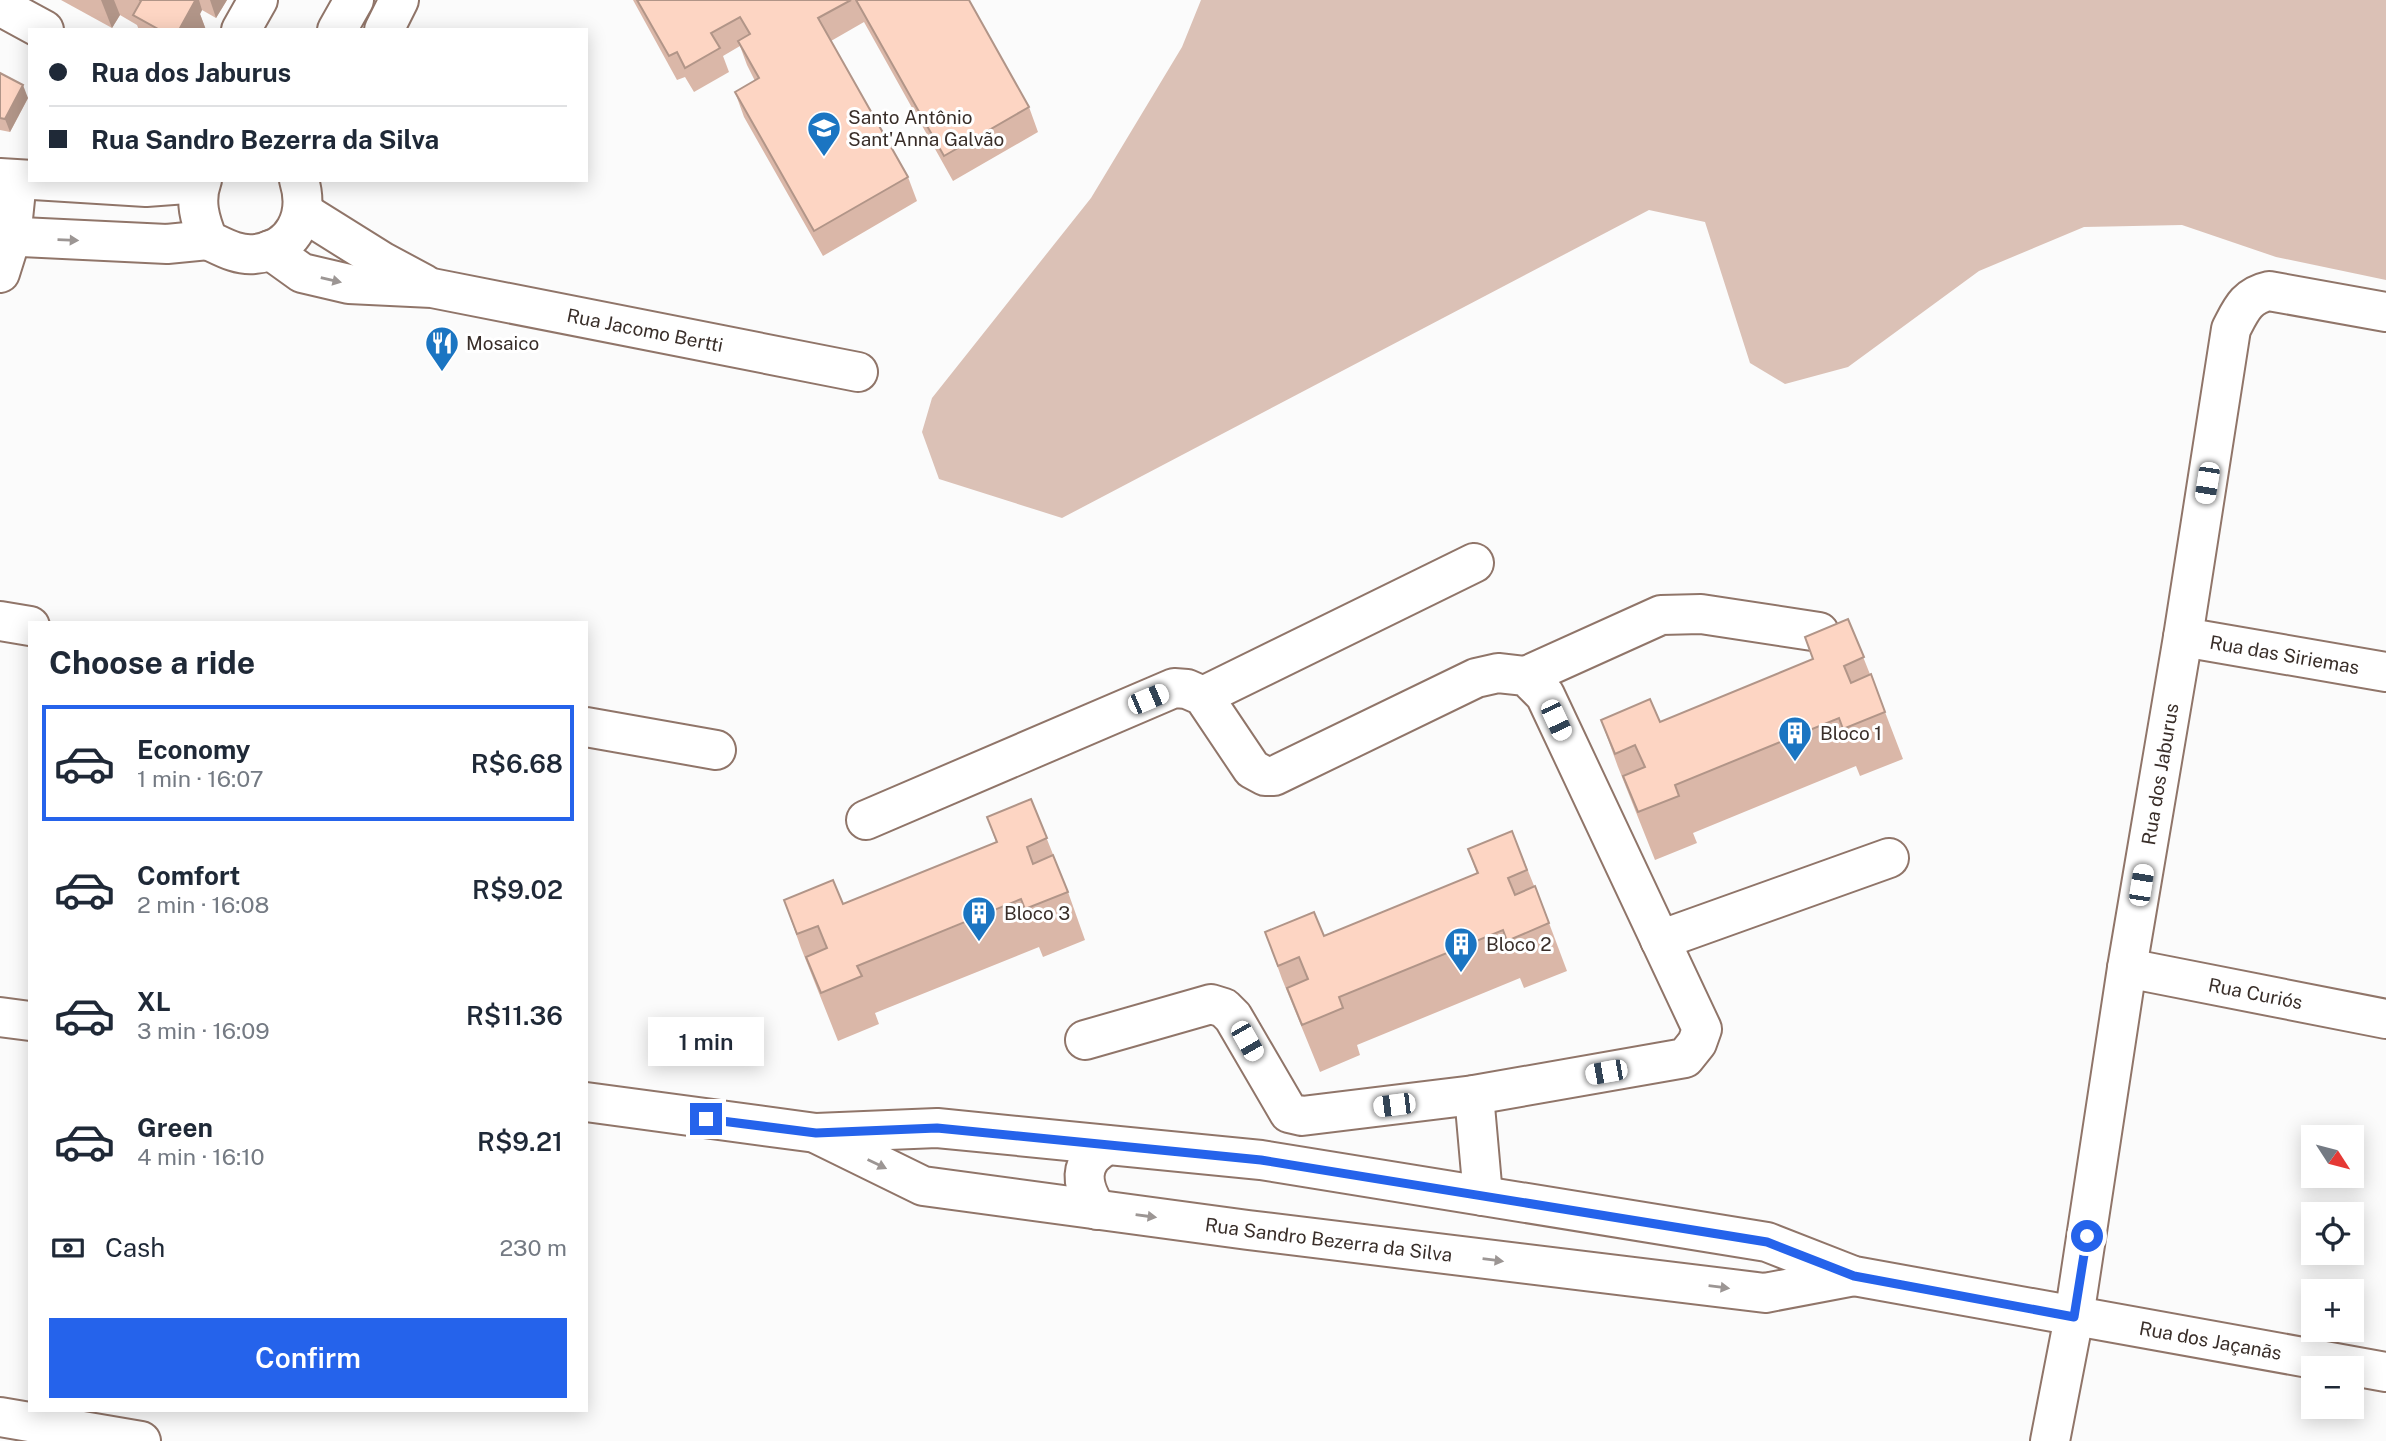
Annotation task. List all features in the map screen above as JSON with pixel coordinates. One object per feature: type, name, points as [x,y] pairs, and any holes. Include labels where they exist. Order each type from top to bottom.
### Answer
[{"type":"street","points":[[242,28],[258,0]]},
{"type":"street","points":[[338,28],[354,0]]},
{"type":"street","points":[[385,28],[399,0]]},
{"type":"street","points":[[0,6],[40,28]]},
{"type":"street","points":[[0,274],[6,237],[8,179],[28,180]]},
{"type":"street","points":[[60,182],[146,187],[201,182],[197,202],[208,240]]},
{"type":"street","points":[[6,237],[167,244],[208,240],[237,253],[254,254],[285,242],[296,228],[304,192]]},
{"type":"street","name":"Rua Jacomo Bertti","points":[[304,192],[383,262],[432,288]]},
{"type":"street","name":"Rua Jacomo Bertti","points":[[270,250],[302,273],[349,284],[432,288],[858,372]]},
{"type":"street","name":"Rua dos Jaburus","points":[[2050,1441],[2074,1317],[2127,968],[2183,637],[2231,329],[2243,307],[2256,294],[2269,291],[2386,313]]},
{"type":"street","points":[[1203,696],[1474,563]]},
{"type":"street","points":[[866,820],[1174,688],[1187,689],[1203,696],[1252,769],[1265,776],[1274,776],[1476,678],[1498,673],[1526,676],[1661,615],[1701,614],[1819,632]]},
{"type":"street","points":[[0,621],[28,626]]},
{"type":"street","name":"Rua das Siriemas","points":[[2183,637],[2386,673]]},
{"type":"street","points":[[1086,1040],[1211,1003],[1224,1008],[1233,1017],[1289,1113],[1315,1115],[1474,1095],[1685,1058],[1697,1043],[1702,1029],[1545,695],[1526,676]]},
{"type":"street","points":[[588,727],[716,750]]},
{"type":"street","points":[[1660,940],[1889,858]]},
{"type":"street","name":"Rua Curiós","points":[[2127,968],[2386,1018]]},
{"type":"street","points":[[0,1017],[28,1021]]},
{"type":"street","points":[[1474,1095],[1483,1196]]},
{"type":"street","name":"Rua Sandro Bezerra da Silva","points":[[588,1102],[816,1133],[937,1128],[1261,1160],[1767,1242],[1854,1276],[2074,1317]]},
{"type":"street","name":"Rua Sandro Bezerra da Silva","points":[[816,1133],[923,1186],[1097,1210],[1765,1293],[1854,1276]]},
{"type":"street","points":[[1097,1210],[1087,1194],[1085,1179],[1089,1161],[1106,1145]]},
{"type":"street","points":[[1591,1272],[1609,1258],[1616,1240],[1603,1215]]},
{"type":"street","name":"Rua dos Jaçanãs","points":[[2074,1317],[2386,1372]]},
{"type":"street","points":[[0,1417],[141,1441]]},
{"type":"shaded area","points":[[1201,0],[2386,0],[2386,280],[2276,257],[2182,225],[2084,227],[1979,271],[1848,367],[1785,384],[1750,363],[1705,222],[1649,210],[1062,518],[939,479],[922,432],[932,398],[1091,198],[1182,47]]},
{"type":"building","points":[[637,0],[851,0],[818,18],[908,177],[814,231],[735,92],[759,78],[738,41],[750,34],[740,17],[711,33],[720,48],[685,68],[677,52],[669,56]]},
{"type":"building","points":[[856,0],[969,0],[1029,107],[944,156]]},
{"type":"building","points":[[141,1],[195,1],[180,28],[156,28],[133,15]]},
{"type":"building","points":[[0,73],[23,85],[5,119],[0,118]]},
{"type":"building","points":[[1848,619],[1864,657],[1844,666],[1851,683],[1871,674],[1885,712],[1843,729],[1839,718],[1675,785],[1679,796],[1638,812],[1623,776],[1645,767],[1635,745],[1615,754],[1601,720],[1650,699],[1660,722],[1813,659],[1805,637]]},
{"type":"building","points":[[1031,799],[1047,838],[1027,847],[1033,864],[1053,855],[1068,892],[1025,909],[1021,899],[857,966],[862,976],[821,993],[806,957],[827,948],[818,926],[797,934],[784,900],[833,880],[843,904],[997,842],[987,817]]},
{"type":"building","points":[[1512,831],[1527,870],[1508,878],[1515,895],[1535,886],[1549,923],[1507,941],[1503,930],[1339,997],[1343,1008],[1302,1025],[1287,988],[1308,979],[1299,957],[1278,966],[1265,932],[1314,912],[1324,936],[1478,873],[1468,849]]},
{"type":"place","name":"Santo Antônio Sant'Anna Galvão","points":[[824,158]]},
{"type":"place","name":"Mosaico","points":[[442,373]]},
{"type":"place","name":"Bloco 1","points":[[1795,763]]},
{"type":"place","name":"Bloco 3","points":[[979,943]]},
{"type":"place","name":"Bloco 2","points":[[1461,974]]},
{"type":"route","points":[[706,1119],[816,1133],[937,1128],[1261,1160],[1767,1242],[1854,1276],[2074,1317],[2087,1236]]}]
